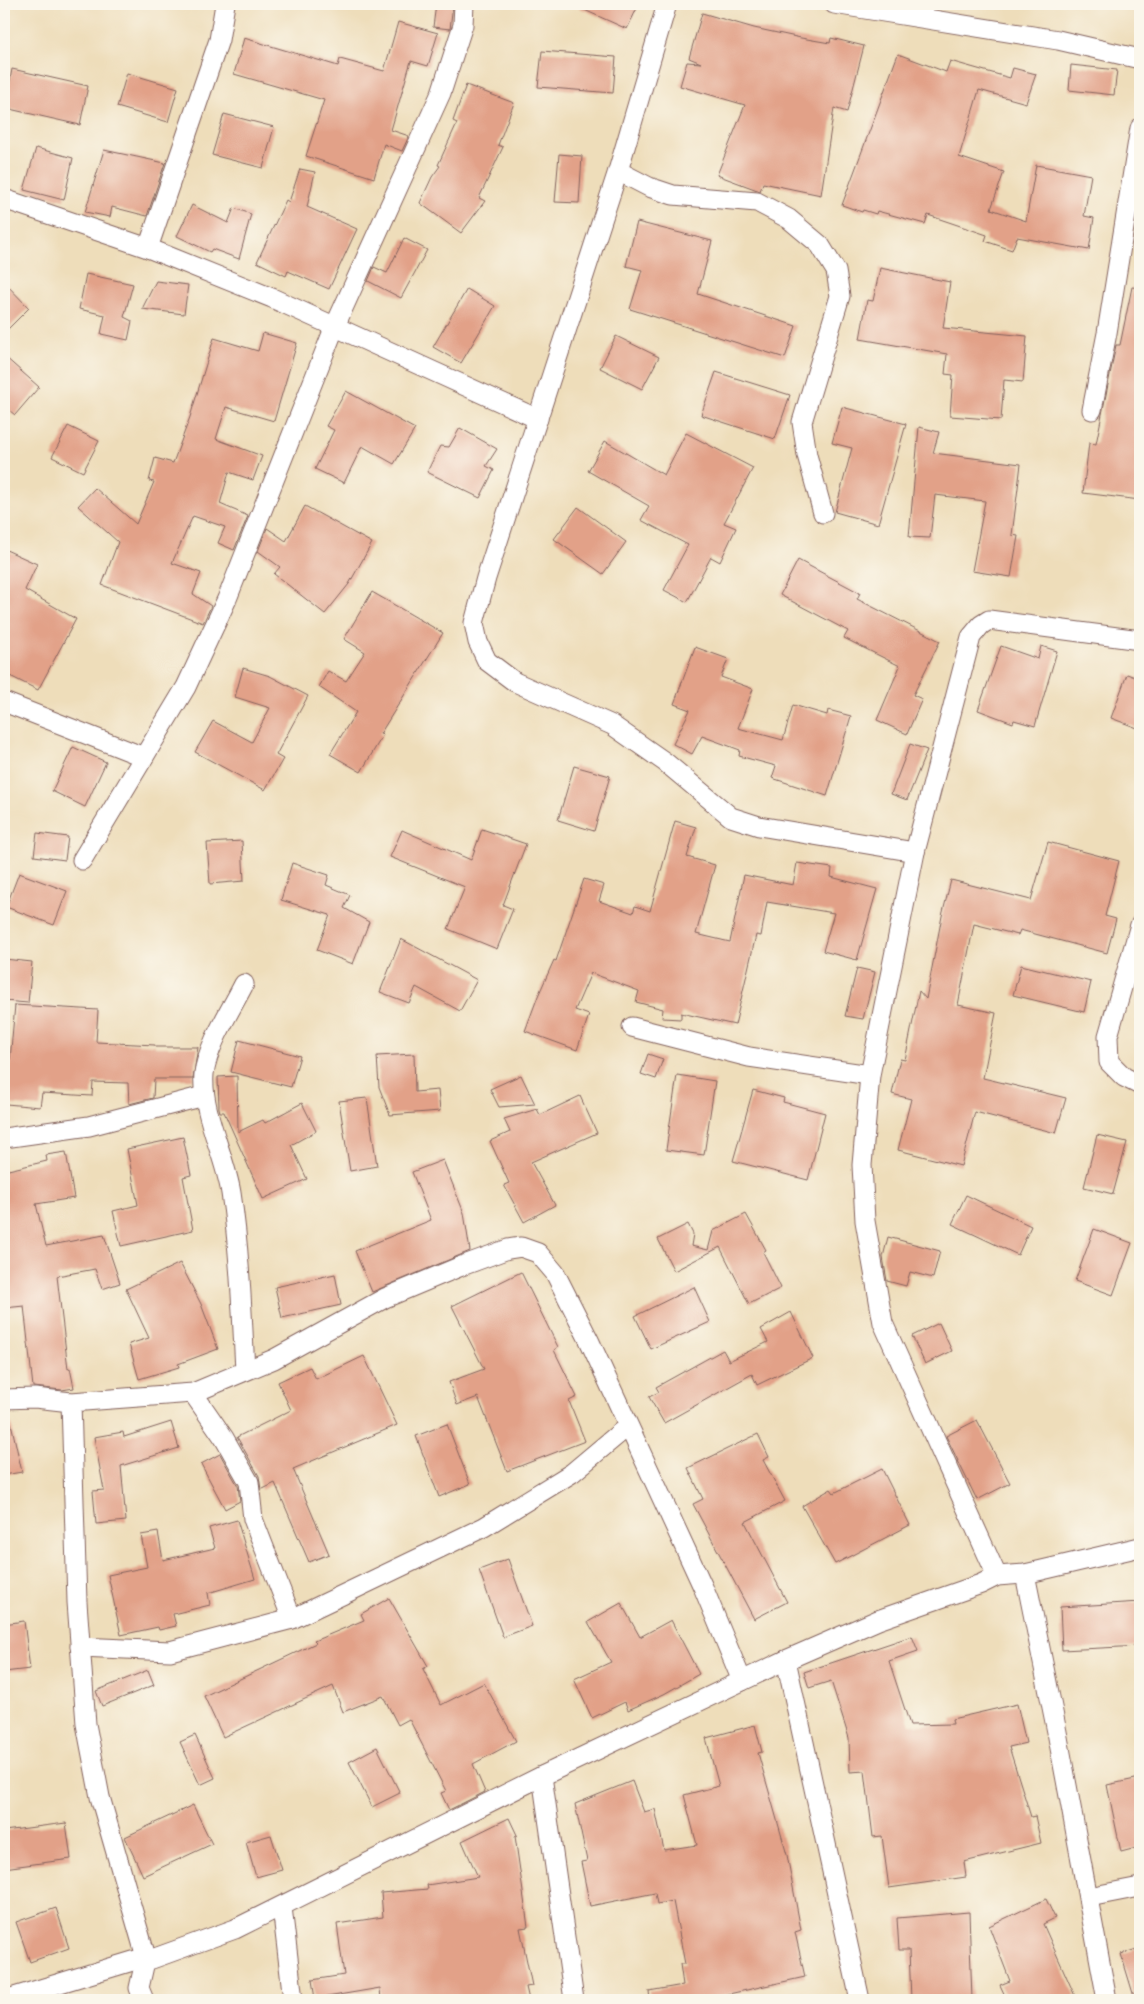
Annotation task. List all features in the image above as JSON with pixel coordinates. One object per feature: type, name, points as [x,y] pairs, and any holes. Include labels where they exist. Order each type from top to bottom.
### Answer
[{"type":"street","points":[[148,248],[219,40],[225,4]]},
{"type":"street","points":[[82,860],[186,687],[228,599],[336,326],[442,93],[463,25],[464,4]]},
{"type":"street","points":[[667,4],[618,171],[474,623],[478,642],[487,662],[515,682],[612,725],[665,762],[731,817],[759,826],[915,852]]},
{"type":"street","points":[[834,4],[1058,40],[1140,59]]},
{"type":"street","points":[[1092,410],[1107,332],[1140,128]]},
{"type":"street","points":[[618,171],[649,187],[674,195],[757,202],[790,219],[820,245],[836,271],[840,296],[802,422],[807,455],[823,513]]},
{"type":"street","points":[[4,199],[148,248],[272,298],[538,419]]},
{"type":"street","points":[[997,1576],[883,1323],[873,1275],[864,1202],[862,1165],[870,1075],[915,852],[971,637],[981,625],[989,620],[1140,640]]},
{"type":"street","points":[[4,702],[144,757]]},
{"type":"street","points":[[1140,925],[1108,1036],[1109,1062],[1124,1077],[1140,1085]]},
{"type":"street","points":[[244,984],[209,1056],[204,1074],[204,1096],[231,1191],[241,1274],[245,1371]]},
{"type":"street","points":[[632,1027],[748,1057],[870,1075]]},
{"type":"street","points":[[4,1138],[89,1126],[204,1096]]},
{"type":"street","points":[[4,1399],[35,1398],[71,1402],[193,1393],[274,1360],[385,1298],[508,1248],[521,1247],[538,1253],[555,1273],[628,1426],[703,1587],[742,1681]]},
{"type":"street","points":[[193,1393],[224,1438],[249,1482],[253,1519],[292,1620]]},
{"type":"street","points":[[71,1402],[77,1602],[86,1724],[100,1798],[146,1957],[140,1988],[144,2000]]},
{"type":"street","points":[[80,1648],[170,1651],[292,1620],[484,1527],[572,1473],[628,1426]]},
{"type":"street","points":[[4,2000],[146,1957],[152,1959],[226,1932],[542,1776],[786,1660],[878,1620],[981,1584],[997,1576],[1025,1574],[1140,1547]]},
{"type":"street","points":[[1025,1574],[1089,1897],[1107,2000]]},
{"type":"street","points":[[786,1660],[860,2000]]},
{"type":"street","points":[[542,1776],[574,2000]]},
{"type":"street","points":[[1089,1897],[1140,1888]]},
{"type":"street","points":[[282,1906],[293,2000]]},
{"type":"building","points":[[436,4],[453,4],[450,29],[433,27]]},
{"type":"building","points":[[571,4],[639,4],[627,29]]},
{"type":"building","points":[[702,13],[754,28],[801,38],[830,43],[831,38],[864,46],[847,112],[834,108],[821,195],[763,183],[760,191],[717,175],[745,105],[680,86],[687,62],[701,63],[689,58]]},
{"type":"building","points":[[398,22],[438,33],[428,66],[411,61],[391,130],[409,136],[402,151],[384,144],[374,178],[306,156],[324,100],[234,74],[244,38],[338,66],[340,59],[384,71]]},
{"type":"building","points":[[542,51],[616,57],[613,93],[538,87]]},
{"type":"building","points":[[898,54],[946,72],[950,61],[1010,78],[1013,68],[1036,74],[1026,103],[979,90],[959,157],[1004,172],[991,209],[1026,221],[1036,165],[1091,175],[1084,216],[1094,218],[1089,250],[1017,237],[1012,250],[985,241],[987,235],[928,215],[925,224],[877,211],[876,214],[863,210],[862,212],[842,205]]},
{"type":"building","points":[[1071,65],[1117,70],[1114,95],[1069,90]]},
{"type":"building","points":[[12,69],[88,86],[80,125],[5,108]]},
{"type":"building","points":[[127,73],[178,88],[168,122],[117,107]]},
{"type":"building","points":[[466,85],[514,103],[498,145],[503,147],[479,198],[485,201],[461,233],[420,203],[432,177],[440,166],[438,165],[457,123],[453,121]]},
{"type":"building","points":[[224,114],[274,127],[263,168],[212,155]]},
{"type":"building","points":[[36,148],[73,158],[64,200],[24,190]]},
{"type":"building","points":[[104,150],[165,163],[147,216],[112,207],[110,217],[85,212]]},
{"type":"building","points":[[559,154],[582,156],[579,203],[555,202]]},
{"type":"building","points":[[300,169],[315,172],[307,207],[357,229],[329,289],[288,271],[286,276],[257,262],[286,200],[289,202]]},
{"type":"building","points":[[192,205],[228,223],[234,208],[251,214],[239,259],[212,249],[210,252],[177,236]]},
{"type":"building","points":[[637,222],[712,241],[698,294],[796,326],[785,358],[630,309],[642,270],[626,266]]},
{"type":"building","points":[[404,238],[427,250],[401,298],[368,281],[374,267],[387,273]]},
{"type":"building","points":[[880,268],[950,282],[943,328],[1027,336],[1023,382],[1004,380],[1001,420],[950,416],[953,375],[945,374],[947,354],[860,339],[867,300],[873,301]]},
{"type":"building","points":[[86,274],[133,284],[124,317],[132,321],[128,340],[101,334],[105,315],[79,309]]},
{"type":"building","points":[[156,281],[188,285],[184,314],[142,309]]},
{"type":"building","points":[[4,282],[29,308],[4,333]]},
{"type":"building","points":[[1132,287],[1140,288],[1140,500],[1083,493],[1089,443],[1096,444],[1116,345],[1120,345]]},
{"type":"building","points":[[467,289],[495,306],[461,363],[433,347]]},
{"type":"building","points":[[263,333],[297,343],[274,421],[226,407],[216,439],[262,456],[253,480],[229,472],[220,504],[248,516],[234,550],[218,543],[225,527],[193,516],[172,563],[201,573],[193,594],[211,606],[203,623],[102,585],[118,542],[78,506],[95,488],[136,524],[154,482],[149,481],[155,458],[173,463],[190,417],[214,338],[258,351]]},
{"type":"building","points":[[616,336],[659,357],[642,389],[600,368]]},
{"type":"building","points":[[4,356],[39,387],[15,415],[4,406]]},
{"type":"building","points":[[716,372],[790,395],[775,439],[701,415]]},
{"type":"building","points":[[346,391],[415,429],[394,464],[362,446],[344,483],[315,469],[334,430],[326,426]]},
{"type":"building","points":[[842,407],[906,424],[878,524],[835,512],[852,448],[832,443]]},
{"type":"building","points":[[68,426],[99,441],[83,472],[52,457]]},
{"type":"building","points":[[919,427],[939,432],[933,453],[1021,464],[1012,535],[1018,536],[1011,577],[972,571],[985,501],[935,495],[930,538],[909,537]]},
{"type":"building","points":[[460,428],[497,449],[486,466],[494,470],[480,498],[427,472],[440,446],[449,447]]},
{"type":"building","points":[[686,433],[753,468],[724,523],[736,528],[720,562],[711,557],[687,602],[664,590],[688,545],[641,520],[649,506],[588,471],[605,441],[664,475]]},
{"type":"building","points":[[305,506],[372,543],[349,584],[325,614],[274,574],[280,567],[258,551],[267,528],[286,541]]},
{"type":"building","points":[[578,507],[626,542],[603,574],[554,539]]},
{"type":"building","points":[[4,549],[37,564],[25,590],[76,619],[38,690],[4,673]]},
{"type":"building","points":[[798,560],[860,593],[857,599],[940,641],[913,695],[922,699],[907,734],[877,720],[900,666],[844,638],[848,631],[780,595]]},
{"type":"building","points":[[372,592],[443,633],[380,734],[383,735],[361,772],[330,754],[356,712],[319,687],[328,671],[346,681],[365,652],[344,639]]},
{"type":"building","points":[[1001,646],[1038,659],[1041,646],[1057,651],[1035,726],[1014,720],[1013,723],[978,710]]},
{"type":"building","points":[[695,647],[728,659],[721,677],[753,689],[738,728],[783,740],[793,705],[827,715],[828,710],[851,716],[827,796],[772,778],[776,766],[739,756],[740,750],[702,736],[692,754],[673,744],[690,710],[674,704]]},
{"type":"building","points":[[243,668],[270,676],[308,696],[276,755],[283,759],[265,790],[195,752],[213,721],[252,742],[270,708],[235,697]]},
{"type":"building","points":[[1127,674],[1140,679],[1140,729],[1111,718]]},
{"type":"building","points":[[910,744],[927,750],[907,800],[891,794]]},
{"type":"building","points":[[73,747],[106,762],[85,807],[52,791]]},
{"type":"building","points":[[574,766],[610,776],[594,831],[558,820]]},
{"type":"building","points":[[675,821],[696,827],[687,857],[715,865],[696,934],[730,942],[744,875],[793,885],[797,863],[832,868],[831,877],[877,889],[857,960],[823,951],[834,913],[767,902],[761,936],[756,935],[735,1025],[681,1013],[681,1019],[662,1018],[663,1009],[636,1002],[639,991],[591,973],[575,1010],[589,1015],[577,1050],[525,1031],[538,996],[554,960],[556,961],[584,879],[604,885],[599,901],[633,913],[635,906],[650,911]]},
{"type":"building","points":[[482,829],[526,844],[503,905],[513,909],[497,949],[448,929],[465,887],[390,857],[402,830],[471,860]]},
{"type":"building","points":[[37,833],[68,837],[65,860],[34,856]]},
{"type":"building","points":[[242,841],[244,881],[210,884],[207,843]]},
{"type":"building","points":[[1048,842],[1119,861],[1105,916],[1116,919],[1107,953],[1020,930],[1018,935],[974,924],[958,1005],[996,1013],[983,1078],[1066,1098],[1056,1133],[975,1112],[961,1166],[898,1150],[911,1099],[892,1094],[900,1059],[905,1060],[919,991],[926,999],[951,880],[1031,900]]},
{"type":"building","points":[[292,863],[329,875],[326,885],[350,895],[344,908],[369,922],[353,964],[317,950],[330,915],[281,900]]},
{"type":"building","points":[[19,873],[67,891],[54,925],[6,907]]},
{"type":"building","points":[[401,939],[477,980],[460,1011],[416,987],[409,1003],[380,992]]},
{"type":"building","points":[[4,959],[32,962],[28,1003],[4,1001]]},
{"type":"building","points":[[1021,965],[1091,982],[1084,1012],[1013,995]]},
{"type":"building","points":[[857,968],[875,972],[863,1019],[845,1016]]},
{"type":"building","points":[[15,1005],[98,1010],[96,1042],[155,1045],[155,1047],[198,1047],[193,1079],[154,1079],[153,1098],[129,1104],[128,1083],[93,1082],[92,1096],[42,1093],[40,1107],[6,1104]]},
{"type":"building","points":[[239,1040],[300,1056],[291,1087],[231,1072]]},
{"type":"building","points":[[414,1054],[415,1092],[438,1090],[440,1111],[390,1115],[379,1087],[377,1056]]},
{"type":"building","points":[[648,1054],[663,1059],[656,1079],[641,1074]]},
{"type":"building","points":[[521,1075],[535,1104],[499,1107],[490,1089]]},
{"type":"building","points":[[677,1075],[715,1081],[704,1155],[666,1150]]},
{"type":"building","points":[[237,1076],[238,1132],[263,1120],[265,1123],[302,1103],[316,1131],[291,1145],[307,1179],[263,1199],[224,1112],[220,1112],[219,1108],[218,1077]]},
{"type":"building","points":[[753,1090],[784,1098],[783,1102],[825,1113],[808,1180],[733,1161]]},
{"type":"building","points":[[580,1096],[597,1133],[531,1162],[555,1205],[524,1222],[504,1185],[509,1183],[490,1141],[510,1132],[504,1119],[537,1109],[540,1115]]},
{"type":"building","points":[[367,1098],[377,1166],[350,1171],[339,1101]]},
{"type":"building","points":[[1097,1135],[1127,1142],[1113,1194],[1084,1187]]},
{"type":"building","points":[[183,1137],[191,1175],[183,1177],[193,1230],[121,1246],[113,1211],[138,1205],[127,1149]]},
{"type":"building","points":[[66,1152],[74,1198],[36,1204],[46,1246],[104,1235],[120,1283],[102,1289],[95,1269],[57,1276],[68,1369],[70,1368],[74,1388],[62,1390],[33,1387],[24,1306],[4,1308],[4,1171],[47,1161],[46,1155]]},
{"type":"building","points":[[443,1160],[464,1213],[470,1251],[372,1292],[355,1251],[431,1220],[412,1172]]},
{"type":"building","points":[[966,1195],[1031,1226],[1018,1255],[952,1224]]},
{"type":"building","points":[[746,1214],[766,1250],[763,1252],[781,1288],[749,1304],[720,1247],[674,1271],[658,1239],[688,1224],[693,1234],[691,1246],[708,1250],[713,1231]]},
{"type":"building","points":[[1094,1229],[1132,1243],[1113,1295],[1075,1281]]},
{"type":"building","points":[[888,1237],[940,1251],[933,1278],[910,1272],[906,1286],[887,1281],[883,1257]]},
{"type":"building","points":[[180,1263],[201,1304],[218,1349],[178,1364],[179,1367],[139,1379],[129,1344],[149,1338],[126,1289]]},
{"type":"building","points":[[521,1272],[558,1347],[554,1350],[577,1397],[569,1401],[585,1441],[507,1471],[478,1397],[457,1405],[449,1382],[484,1369],[452,1306]]},
{"type":"building","points":[[335,1274],[341,1305],[282,1318],[275,1287]]},
{"type":"building","points":[[694,1287],[710,1322],[651,1349],[635,1316]]},
{"type":"building","points":[[791,1312],[813,1358],[757,1385],[752,1374],[664,1423],[649,1397],[659,1392],[656,1387],[723,1350],[729,1361],[768,1342],[761,1329]]},
{"type":"building","points":[[939,1323],[952,1351],[925,1364],[912,1336]]},
{"type":"building","points":[[364,1356],[397,1425],[293,1469],[329,1554],[309,1562],[275,1483],[261,1490],[259,1476],[237,1437],[291,1410],[278,1382],[310,1367],[316,1379]]},
{"type":"building","points":[[977,1420],[1010,1483],[977,1500],[946,1436]]},
{"type":"building","points":[[171,1422],[179,1448],[121,1466],[126,1521],[96,1524],[93,1491],[104,1490],[94,1437],[123,1432],[124,1437]]},
{"type":"building","points":[[11,1423],[22,1472],[4,1475],[4,1424]]},
{"type":"building","points":[[447,1424],[470,1484],[439,1497],[416,1436]]},
{"type":"building","points":[[758,1434],[769,1457],[763,1460],[785,1501],[745,1522],[787,1602],[754,1619],[693,1504],[703,1499],[688,1468]]},
{"type":"building","points":[[220,1454],[238,1486],[240,1501],[225,1509],[201,1464]]},
{"type":"building","points":[[882,1469],[910,1525],[835,1564],[802,1506],[831,1489],[834,1493]]},
{"type":"building","points":[[237,1520],[255,1579],[208,1593],[210,1605],[173,1614],[176,1626],[159,1630],[158,1627],[121,1635],[108,1575],[147,1567],[141,1535],[158,1532],[163,1560],[215,1548],[209,1528]]},
{"type":"building","points":[[508,1559],[532,1626],[503,1637],[479,1570]]},
{"type":"building","points":[[389,1598],[428,1666],[423,1669],[441,1705],[484,1683],[516,1741],[473,1764],[485,1792],[449,1810],[441,1793],[446,1791],[409,1719],[398,1725],[383,1696],[343,1712],[333,1686],[223,1737],[204,1696],[316,1643],[314,1641],[364,1620],[361,1614]]},
{"type":"building","points":[[1140,1602],[1140,1646],[1062,1650],[1060,1607]]},
{"type":"building","points":[[621,1603],[640,1637],[671,1620],[699,1674],[664,1694],[628,1710],[625,1702],[592,1718],[574,1679],[611,1662],[588,1622]]},
{"type":"building","points":[[24,1621],[30,1669],[4,1672],[4,1624]]},
{"type":"building","points":[[912,1636],[918,1651],[889,1661],[910,1725],[953,1724],[952,1719],[1017,1704],[1026,1743],[1009,1747],[1031,1817],[1035,1816],[1041,1843],[964,1862],[966,1877],[889,1888],[882,1836],[873,1837],[865,1771],[850,1772],[849,1738],[831,1681],[809,1688],[804,1672]]},
{"type":"building","points":[[148,1670],[154,1685],[102,1706],[96,1691]]},
{"type":"building","points":[[755,1725],[762,1752],[758,1753],[787,1855],[801,1930],[795,1932],[805,1977],[702,2000],[650,2000],[649,1991],[683,1985],[680,1964],[685,1964],[673,1901],[657,1904],[655,1893],[590,1906],[581,1862],[587,1861],[575,1804],[632,1781],[644,1812],[655,1809],[664,1850],[697,1845],[684,1795],[719,1786],[706,1738]]},
{"type":"building","points":[[195,1735],[215,1778],[200,1785],[180,1742]]},
{"type":"building","points":[[377,1747],[400,1793],[372,1807],[349,1762]]},
{"type":"building","points":[[1140,1778],[1140,1847],[1121,1852],[1107,1785]]},
{"type":"building","points":[[193,1805],[212,1844],[143,1876],[125,1837]]},
{"type":"building","points":[[509,1818],[517,1835],[515,1836],[528,1927],[520,1928],[532,1986],[526,1987],[529,2000],[381,2000],[380,1988],[315,1999],[312,1980],[344,1975],[337,1924],[383,1917],[381,1893],[428,1889],[427,1885],[478,1877],[462,1841]]},
{"type":"building","points":[[66,1823],[71,1859],[4,1868],[4,1831]]},
{"type":"building","points":[[271,1835],[282,1870],[256,1877],[246,1842]]},
{"type":"building","points":[[1046,1899],[1055,1918],[1043,1924],[1075,1996],[1064,2000],[1007,2000],[1000,1985],[1010,1981],[989,1926]]},
{"type":"building","points":[[56,1908],[69,1948],[30,1962],[16,1922]]},
{"type":"building","points":[[969,1912],[972,2000],[911,2000],[909,1950],[899,1950],[897,1918]]},
{"type":"building","points":[[1140,1948],[1140,2000],[1135,2000],[1121,1954]]}]
